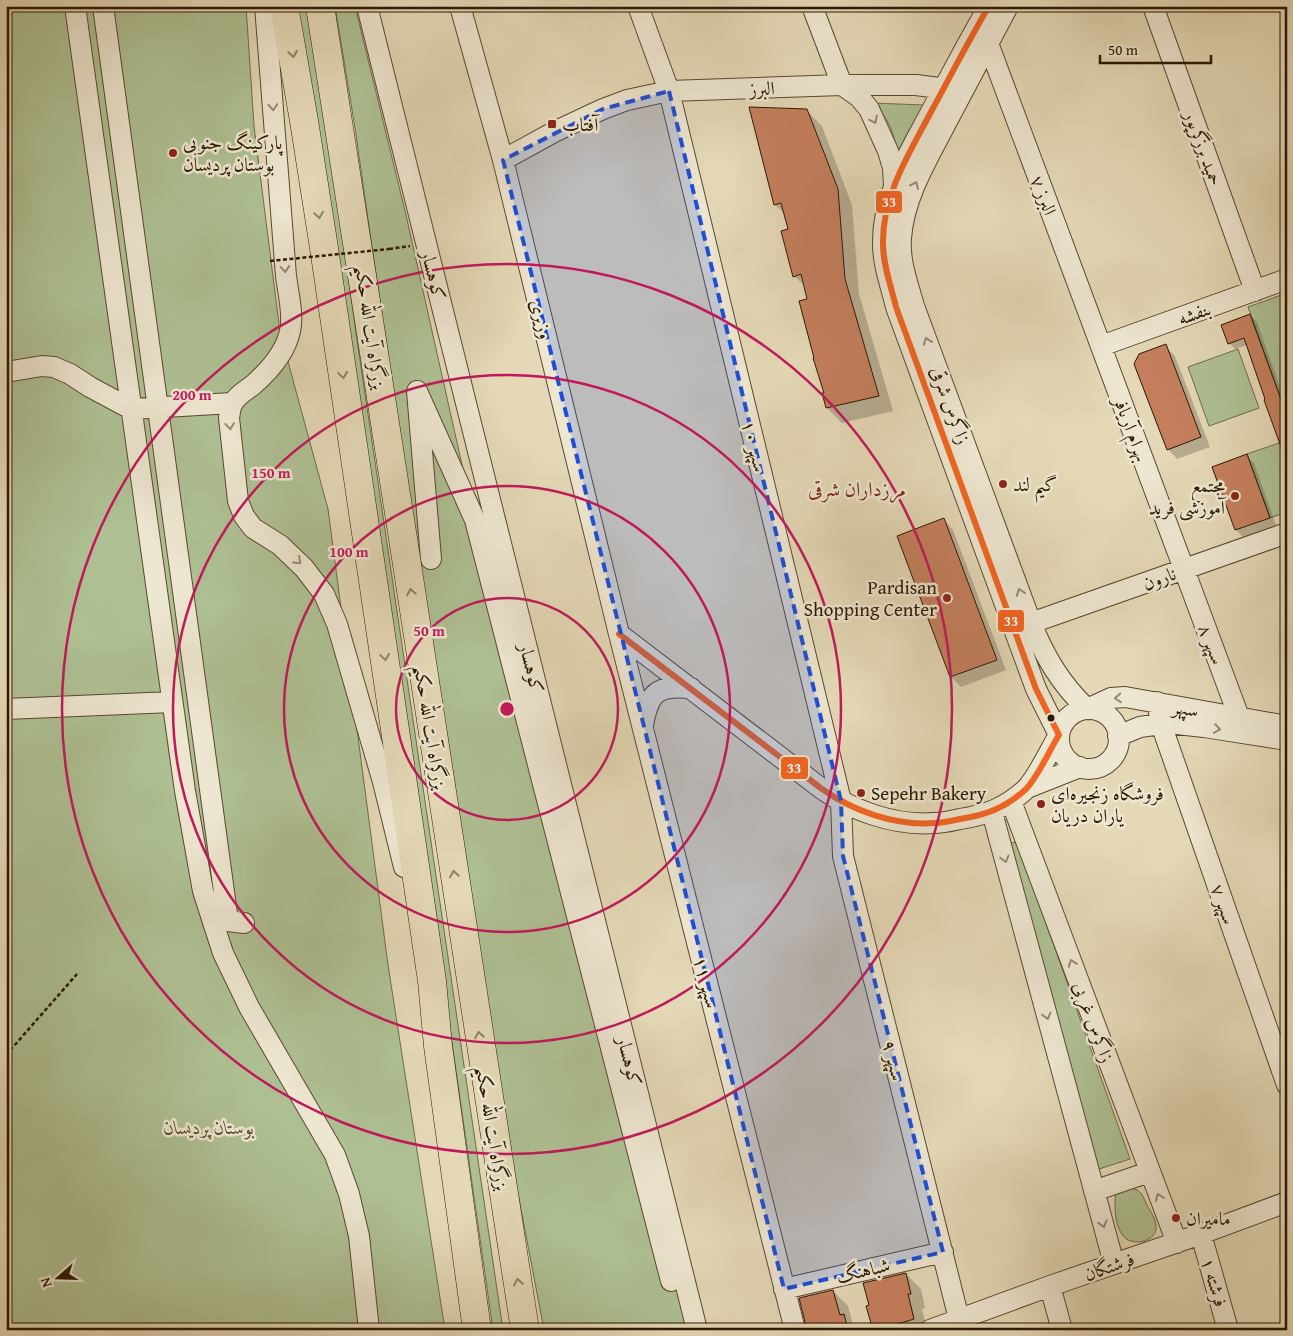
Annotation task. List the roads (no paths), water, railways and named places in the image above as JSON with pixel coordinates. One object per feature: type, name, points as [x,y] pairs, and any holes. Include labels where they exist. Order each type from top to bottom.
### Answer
[{"type":"highway","name":"بزرگراه آیت الله حکیم","points":[[284,6],[326,257],[432,981],[476,1330]]},
{"type":"highway","name":"بزرگراه آیت الله حکیم","points":[[320,6],[525,1330]]},
{"type":"street","points":[[75,6],[172,702],[185,791],[203,891],[223,954],[249,1007],[334,1155],[340,1170],[349,1194],[360,1236],[369,1330]]},
{"type":"street","points":[[103,6],[228,921],[244,923]]},
{"type":"street","points":[[265,6],[285,268],[292,320],[291,329],[282,352],[268,370],[232,403],[229,418],[238,501],[240,509],[253,528],[280,545],[304,568],[324,594],[337,624],[383,782],[432,981]]},
{"type":"street","name":"کوهسار","points":[[367,6],[697,1330]]},
{"type":"street","name":"وزیری","points":[[460,6],[503,160],[619,634]]},
{"type":"street","name":"سپهر ۱۰","points":[[638,6],[668,91],[840,801]]},
{"type":"street","points":[[812,6],[842,85],[859,98],[869,109],[894,168],[894,186]]},
{"type":"street","points":[[981,38],[989,6]]},
{"type":"street","points":[[953,89],[981,38],[1008,6]]},
{"type":"street","name":"حمید برزگرپور","points":[[1153,6],[1255,291]]},
{"type":"street","name":"البرز ۷","points":[[981,38],[1101,346]]},
{"type":"street","name":"البرز","points":[[503,160],[554,132],[603,109],[627,100],[668,91],[842,85],[916,85],[953,89]]},
{"type":"street","name":"زاگرس شرقی","points":[[953,89],[910,153],[894,186],[887,210],[883,243],[884,261],[896,307],[1036,690],[1059,735]]},
{"type":"street","name":"زاگرس شرقی","points":[[953,89],[928,158],[910,198],[902,227],[901,254],[914,306],[1040,646],[1057,674],[1086,709]]},
{"type":"street","name":"بنفشه","points":[[1101,346],[1287,279]]},
{"type":"street","name":"بهرام آریافر","points":[[1101,346],[1184,569]]},
{"type":"street","points":[[6,372],[42,366],[54,367],[70,374],[131,409],[232,403]]},
{"type":"street","points":[[431,559],[417,392],[475,520],[683,1330]]},
{"type":"street","name":"نارون","points":[[1031,623],[1287,533]]},
{"type":"street","name":"سپهر ۸","points":[[1184,569],[1242,726]]},
{"type":"street","points":[[619,634],[840,801],[882,817],[902,822],[948,821],[992,812],[1012,801],[1027,788],[1059,735],[1062,725],[1068,717],[1077,711],[1095,709],[1109,717],[1118,732],[1119,743],[1109,761],[1101,766],[1090,769],[1071,763],[1064,755],[1059,742],[1059,735]]},
{"type":"street","name":"سپهر ۱۱","points":[[619,634],[795,1330]]},
{"type":"street","points":[[1036,690],[1046,698],[1052,699],[1057,697],[1060,691],[1057,674]]},
{"type":"street","points":[[642,727],[649,701],[655,694],[665,689],[691,688]]},
{"type":"street","name":"سپهر","points":[[1086,709],[1111,698],[1125,697],[1157,702],[1287,740]]},
{"type":"street","points":[[6,709],[172,702]]},
{"type":"street","name":"سپهر ۷","points":[[1157,702],[1161,724],[1287,1085]]},
{"type":"street","name":"سپهر","points":[[1118,736],[1140,728],[1161,724],[1287,726]]},
{"type":"street","points":[[1027,788],[1080,767]]},
{"type":"street","name":"سپهر ۹","points":[[840,801],[843,856],[959,1318]]},
{"type":"street","name":"زاگرس غربی","points":[[1012,801],[1149,1172],[1177,1242]]},
{"type":"street","points":[[992,812],[1114,1264]]},
{"type":"street","points":[[1094,1191],[1149,1172]]},
{"type":"street","name":"فرشتگان","points":[[930,1330],[959,1318],[1287,1202]]},
{"type":"street","name":"فرشته ۱","points":[[1201,1234],[1228,1330]]},
{"type":"street","name":"شباهنگ","points":[[784,1289],[943,1252]]},
{"type":"street","points":[[1050,1286],[1062,1330]]},
{"type":"place","name":"آفتاب","points":[[552,124]]},
{"type":"place","name":"پارکینگ جنوبی بوستان پردیسان","points":[[173,153]]},
{"type":"place","name":"گیم لند","points":[[1003,484]]},
{"type":"place","name":"مجتمع آموزشی فرید","points":[[1235,496]]},
{"type":"place","name":"Pardisan Shopping Center","points":[[947,598]]},
{"type":"place","name":"Sepehr Bakery","points":[[861,793]]},
{"type":"place","name":"فروشگاه زنجیره‌ای یاران دریان","points":[[1041,804]]},
{"type":"place","name":"مامیران","points":[[1176,1218]]},
{"type":"district","name":"مرزداران شرقی","points":[[857,488]]},
{"type":"park label","name":"بوستان پردیسان","points":[[209,1127]]}]
